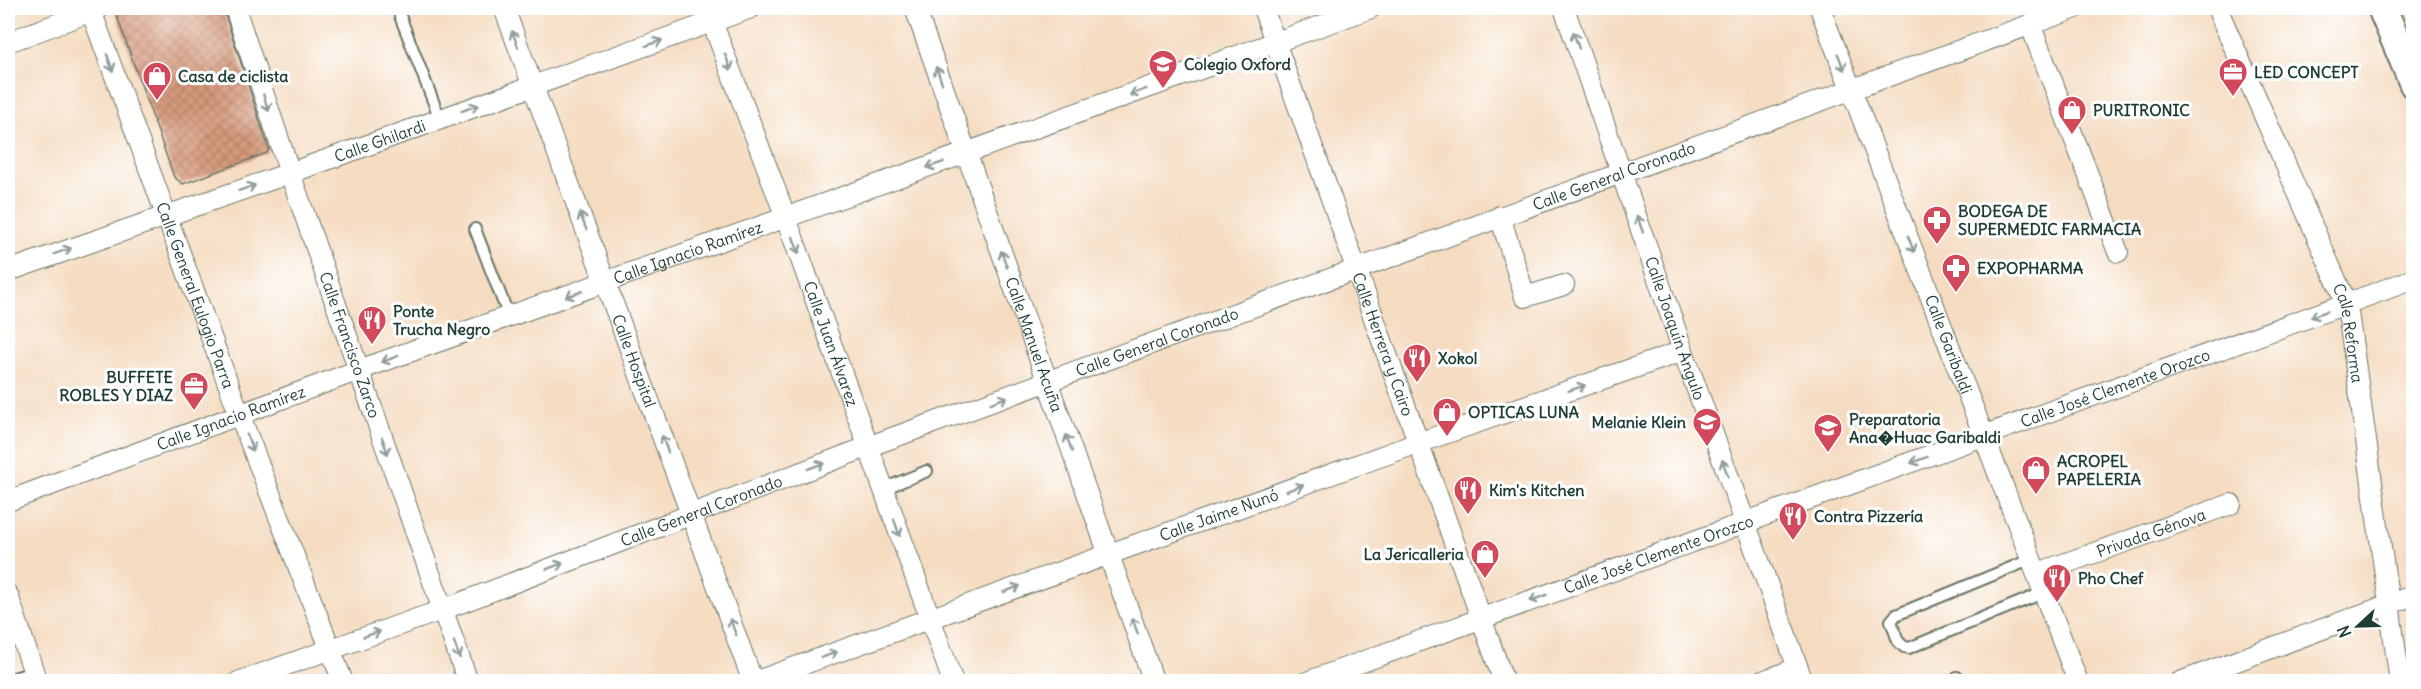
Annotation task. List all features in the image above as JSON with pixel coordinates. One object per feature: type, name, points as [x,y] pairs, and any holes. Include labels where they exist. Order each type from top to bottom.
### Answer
[{"type":"main road","points":[[2382,8],[2414,84]]},
{"type":"street","name":"Calle Francisco Zarco","points":[[235,8],[290,173],[468,681]]},
{"type":"street","name":"Calle Hospital","points":[[504,8],[753,681]]},
{"type":"street","name":"Calle Ghilardi","points":[[8,271],[532,86],[710,15],[751,8]]},
{"type":"street","name":"Calle Manuel Acuña","points":[[915,8],[1154,681]]},
{"type":"street","name":"Calle Herrera y Cairo","points":[[1263,8],[1504,681]]},
{"type":"street","name":"Calle Ignacio Ramírez","points":[[8,501],[359,370],[1371,8]]},
{"type":"street","name":"Calle Joaquín Angulo","points":[[1564,8],[1683,351],[1800,675]]},
{"type":"street","name":"Calle Garibaldi","points":[[1820,8],[2078,681]]},
{"type":"street","name":"Calle General Coronado","points":[[238,681],[442,610],[867,447],[2076,8]]},
{"type":"street","name":"Calle Reforma","points":[[2217,8],[2347,305],[2400,681]]},
{"type":"street","points":[[8,42],[94,9]]},
{"type":"street","name":"Calle General Eulogio Parra","points":[[94,9],[166,216],[342,681]]},
{"type":"street","name":"Calle Juan Álvarez","points":[[710,15],[786,218],[953,681]]},
{"type":"street","points":[[2030,24],[2118,252]]},
{"type":"street","points":[[1500,216],[1525,297],[1564,285]]},
{"type":"street","name":"Calle José Clemente Orozco","points":[[1307,681],[2414,279]]},
{"type":"street","name":"Calle Jaime Nunó","points":[[753,681],[1418,443],[1683,351]]},
{"type":"street","name":"Privada Génova","points":[[2035,566],[2231,504]]},
{"type":"street","points":[[8,596],[35,676]]},
{"type":"street","points":[[2180,681],[2414,596]]},
{"type":"street","points":[[1760,681],[1800,675]]},
{"type":"lane","points":[[400,16],[440,119]]},
{"type":"lane","points":[[475,229],[509,317]]},
{"type":"lane","points":[[883,489],[927,471]]},
{"type":"lane","points":[[2035,566],[1896,615],[1893,617],[1892,626],[1900,645],[1909,648],[2045,592]]},
{"type":"lane","points":[[8,680],[35,676]]},
{"type":"building","points":[[114,8],[223,8],[269,149],[267,153],[183,184],[174,177]]},
{"type":"place","name":"Colegio Oxford","points":[[1163,90]]},
{"type":"place","name":"LED CONCEPT","points":[[2233,98]]},
{"type":"place","name":"Casa de ciclista","points":[[157,102]]},
{"type":"place","name":"PURITRONIC","points":[[2072,136]]},
{"type":"place","name":"BODEGA DE SUPERMEDIC FARMACIA","points":[[1937,246]]},
{"type":"place","name":"EXPOPHARMA","points":[[1956,294]]},
{"type":"place","name":"Ponte Trucha Negro","points":[[372,346]]},
{"type":"place","name":"Xokol","points":[[1417,384]]},
{"type":"place","name":"BUFFETE ROBLES Y DIAZ","points":[[194,412]]},
{"type":"place","name":"OPTICAS LUNA","points":[[1447,438]]},
{"type":"place","name":"Melanie Klein","points":[[1707,448]]},
{"type":"place","name":"Preparatoria Ana�Huac Garibaldi","points":[[1828,454]]},
{"type":"place","name":"ACROPEL PAPELERIA","points":[[2036,496]]},
{"type":"place","name":"Kim's Kitchen","points":[[1468,516]]},
{"type":"place","name":"Contra Pizzería","points":[[1793,542]]},
{"type":"place","name":"La Jericalleria","points":[[1485,580]]},
{"type":"place","name":"Pho Chef","points":[[2057,604]]}]
